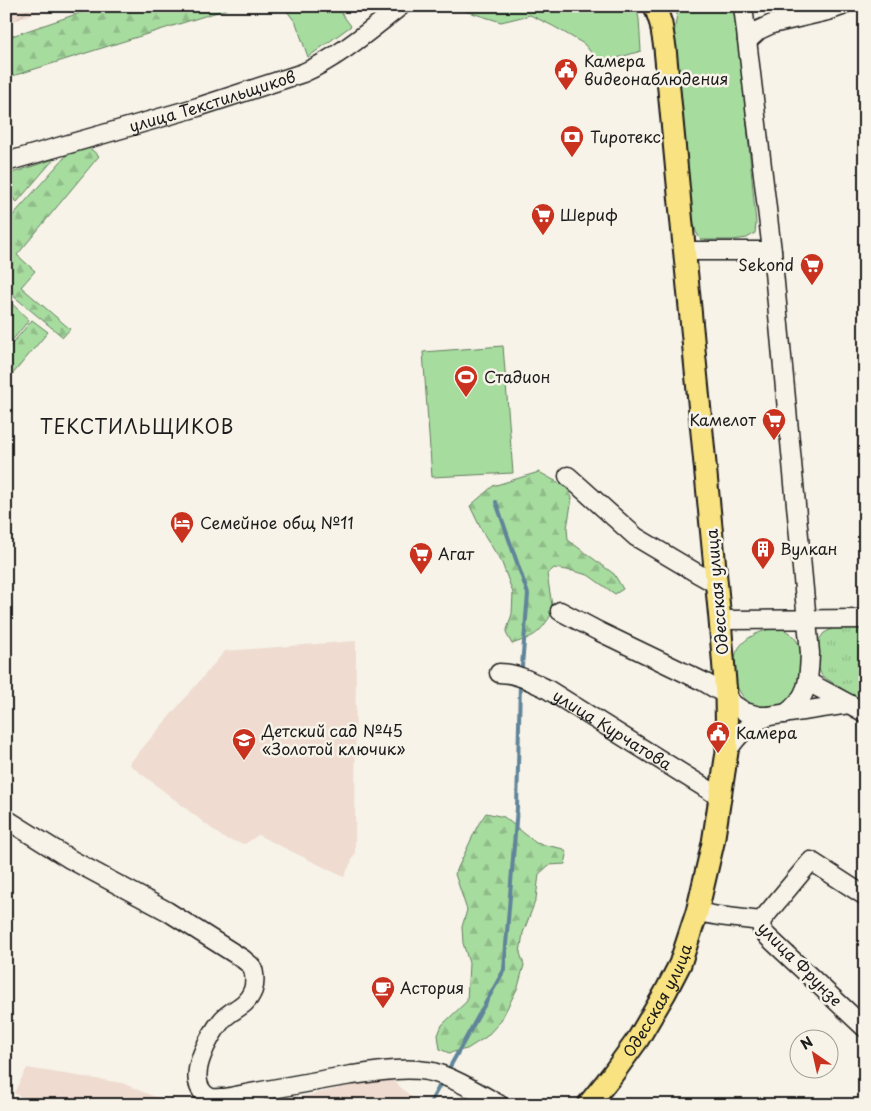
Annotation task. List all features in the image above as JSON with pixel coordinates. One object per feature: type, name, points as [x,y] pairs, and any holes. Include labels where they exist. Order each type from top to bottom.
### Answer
[{"type":"main road","points":[[655,6],[661,24],[665,48]]},
{"type":"main road","points":[[665,48],[669,6]]},
{"type":"main road","name":"Одесская улица","points":[[588,1105],[638,1039],[680,964],[697,912],[713,843],[727,752],[726,695],[720,620],[665,48]]},
{"type":"street","name":"улица Текстильщиков","points":[[6,162],[198,107],[303,73],[319,66],[334,56],[401,6]]},
{"type":"street","points":[[727,752],[742,732],[759,720],[778,715],[799,702],[808,682],[810,653],[772,251],[743,6]]},
{"type":"street","points":[[747,41],[759,30],[772,24],[842,6]]},
{"type":"street","points":[[684,251],[772,251]]},
{"type":"street","points":[[568,476],[636,536],[716,584]]},
{"type":"street","points":[[560,611],[704,682],[726,695],[733,704],[745,712],[759,716],[778,715],[849,704]]},
{"type":"street","points":[[720,620],[865,619]]},
{"type":"street","name":"улица Курчатова","points":[[498,673],[508,673],[527,679],[547,689],[720,797]]},
{"type":"street","points":[[808,682],[865,713]]},
{"type":"street","points":[[6,819],[70,859],[167,911],[243,959],[252,968],[254,983],[249,997],[240,1007],[224,1018],[213,1033],[200,1061],[197,1077],[200,1089],[210,1098],[224,1098],[319,1080],[381,1071],[427,1070],[455,1081],[500,1105]]},
{"type":"street","points":[[761,921],[811,862],[865,896]]},
{"type":"street","name":"улица Фрунзе","points":[[697,912],[761,921],[762,930],[768,937],[865,1028]]},
{"type":"shaded area","points":[[6,6],[53,6],[6,24]]},
{"type":"shaded area","name":"Детский сад №45 «Золотой ключик»","points":[[356,641],[355,854],[344,877],[258,835],[245,844],[225,839],[129,764],[225,651]]},
{"type":"shaded area","points":[[27,1068],[122,1083],[174,1105],[36,1105],[14,1093]]},
{"type":"shaded area","points":[[389,1077],[414,1099],[410,1105],[266,1105]]},
{"type":"green space","points":[[100,6],[226,6],[227,9],[6,78],[6,38]]},
{"type":"green space","points":[[283,6],[336,6],[351,26],[308,57],[296,23]]},
{"type":"green space","points":[[449,6],[636,6],[639,19],[641,51],[600,63],[584,44],[530,15],[501,22]]},
{"type":"green space","points":[[678,6],[736,6],[756,223],[755,233],[747,238],[701,240],[696,232],[685,187],[674,35]]},
{"type":"green space","points":[[80,140],[99,156],[17,255],[35,271],[21,287],[70,329],[63,337],[6,290],[6,248],[9,244],[6,241],[6,223]]},
{"type":"green space","points":[[54,159],[17,202],[6,191],[6,175]]},
{"type":"green space","points":[[6,298],[29,320],[6,348]]},
{"type":"green space","points":[[32,320],[48,332],[6,382],[6,351]]},
{"type":"green space","name":"Стадион","points":[[503,346],[513,473],[432,477],[423,352]]},
{"type":"green space","points":[[539,472],[568,488],[572,498],[567,528],[568,540],[614,574],[623,589],[615,594],[588,575],[554,568],[547,574],[553,612],[536,633],[512,644],[506,633],[512,614],[513,593],[502,563],[482,531],[470,506],[493,486]]},
{"type":"green space","points":[[842,624],[865,624],[865,703],[822,676],[815,661],[815,645],[824,633]]},
{"type":"green space","points":[[777,627],[792,635],[800,646],[800,677],[796,692],[787,703],[774,707],[758,706],[746,700],[738,689],[734,660],[736,652],[746,640],[760,632]]},
{"type":"green space","points":[[486,813],[504,817],[536,843],[564,849],[567,855],[565,864],[549,865],[539,874],[536,899],[523,933],[520,953],[524,965],[518,987],[500,1022],[486,1037],[467,1049],[449,1053],[440,1049],[438,1035],[442,1025],[467,1001],[469,963],[463,943],[462,927],[467,910],[455,874],[478,825]]},
{"type":"waterway","points":[[496,502],[528,594],[522,666]]},
{"type":"waterway","points":[[447,1072],[504,970],[517,808],[520,683]]},
{"type":"waterway","points":[[429,1105],[442,1081]]},
{"type":"place","name":"Камера видеонаблюдения","points":[[566,91]]},
{"type":"place","name":"Тиротекс","points":[[572,158]]},
{"type":"place","name":"Шериф","points":[[543,236]]},
{"type":"place","name":"Sekond","points":[[812,286]]},
{"type":"place","name":"Стадион","points":[[466,398]]},
{"type":"place","name":"Камелот","points":[[774,441]]},
{"type":"place","name":"Семейное общ №11","points":[[182,544]]},
{"type":"place","name":"Вулкан","points":[[763,570]]},
{"type":"place","name":"Агат","points":[[421,575]]},
{"type":"place","name":"Камера","points":[[718,754]]},
{"type":"place","name":"Детский сад №45 «Золотой ключик»","points":[[244,761]]},
{"type":"place","name":"Астория","points":[[383,1009]]},
{"type":"district","name":"ТЕКСТИЛЬЩИКОВ","points":[[137,427]]}]
